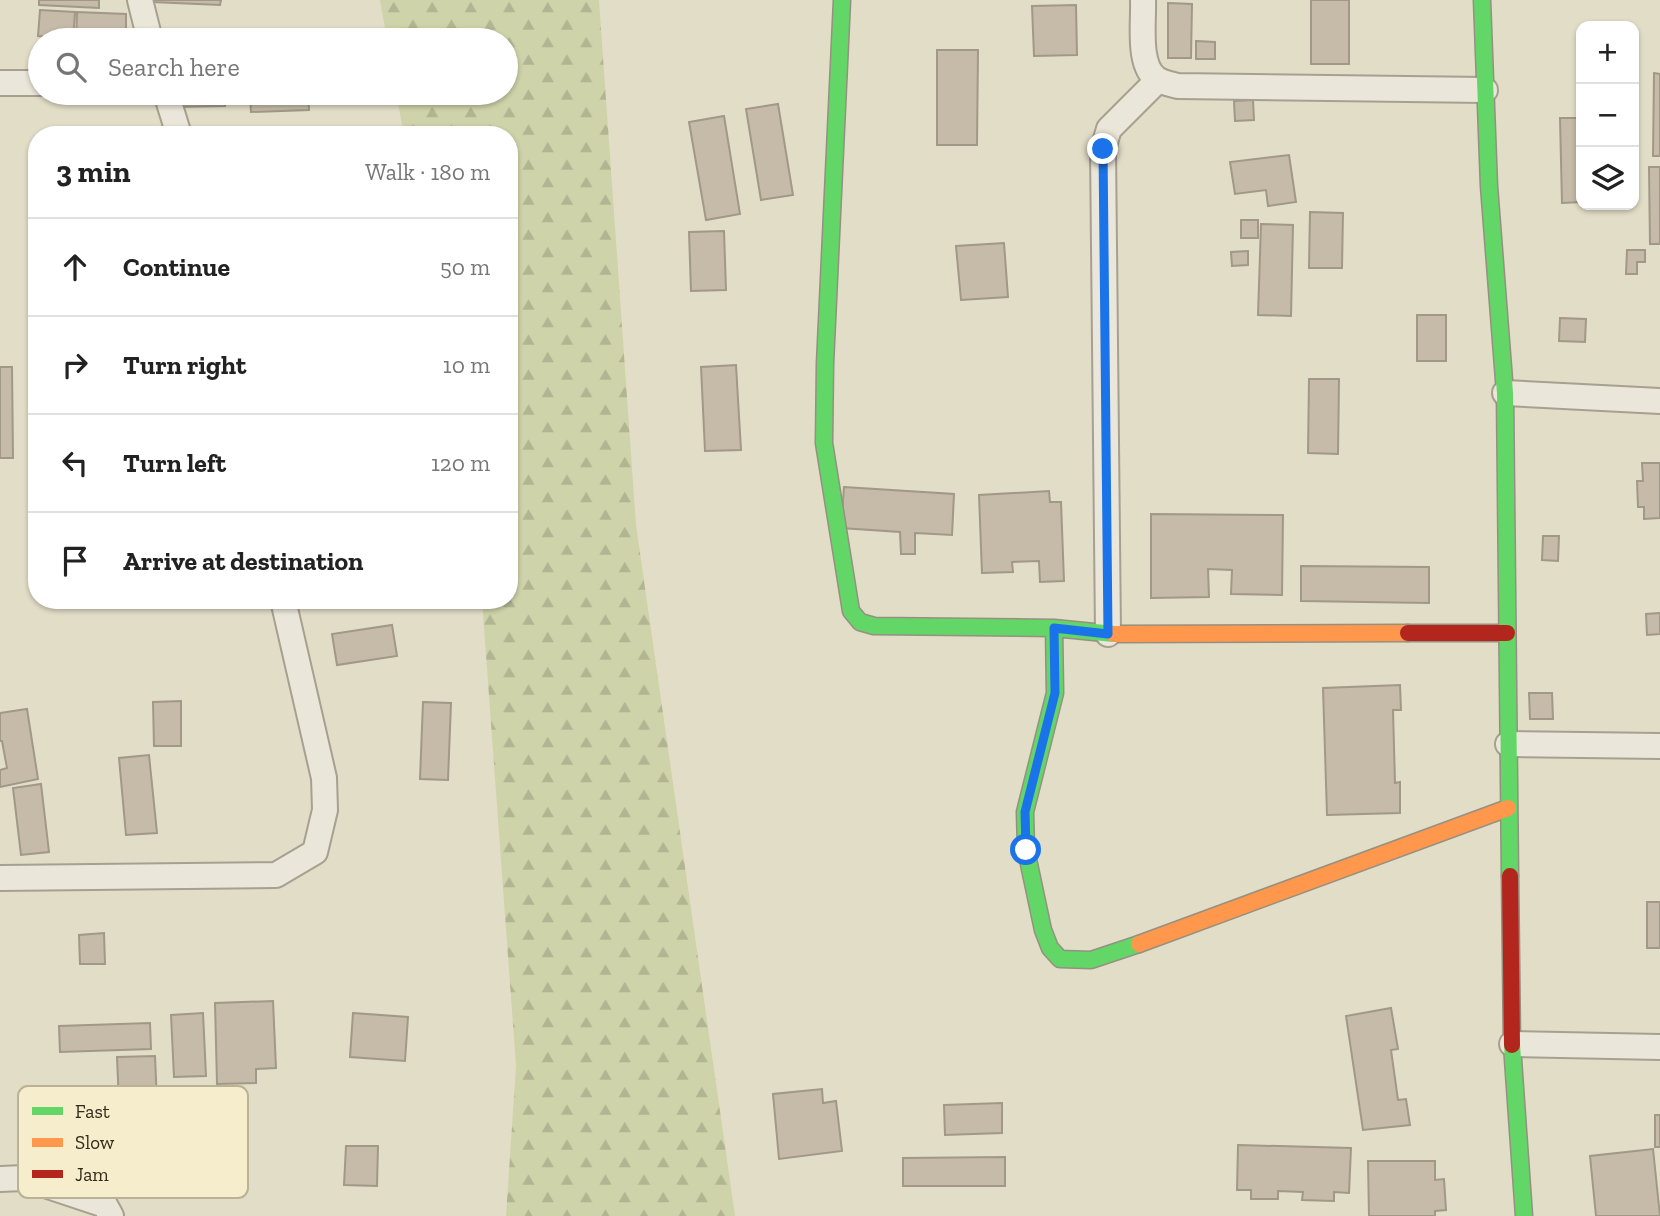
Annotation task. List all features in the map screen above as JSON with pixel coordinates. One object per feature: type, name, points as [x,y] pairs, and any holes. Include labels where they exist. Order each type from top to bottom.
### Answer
[{"type":"street","points":[[140,0],[147,28]]},
{"type":"street","points":[[842,0],[825,351],[824,443],[854,617],[862,624],[874,626],[1054,628],[1108,634],[1507,634]]},
{"type":"street","points":[[1143,0],[1144,56],[1147,70],[1158,80],[1178,86],[1485,90]]},
{"type":"street","points":[[1482,0],[1489,186],[1505,393],[1512,1044],[1524,1216]]},
{"type":"street","points":[[1108,634],[1103,149],[1109,128],[1158,80]]},
{"type":"street","points":[[0,83],[28,83]]},
{"type":"street","points":[[170,105],[176,126]]},
{"type":"street","points":[[1505,393],[1660,401]]},
{"type":"street","points":[[0,878],[276,875],[315,852],[325,810],[324,778],[285,609]]},
{"type":"street","points":[[1054,628],[1055,693],[1025,812],[1026,850],[1042,930],[1050,948],[1060,958],[1091,960],[1121,951],[1508,808]]},
{"type":"street","points":[[1508,744],[1660,746]]},
{"type":"street","points":[[1512,1044],[1660,1047]]},
{"type":"street","points":[[0,1179],[18,1178]]},
{"type":"street","points":[[84,1198],[105,1205],[111,1216]]},
{"type":"green space","points":[[380,0],[599,0],[636,525],[735,1216],[506,1216],[516,1066],[483,609],[518,609],[518,126],[402,126],[398,105],[518,105],[518,28],[385,28]]},
{"type":"building","points":[[39,0],[99,0],[99,8],[39,5]]},
{"type":"building","points":[[152,0],[221,0],[220,5]]},
{"type":"building","points":[[1311,0],[1349,0],[1349,64],[1311,64]]},
{"type":"building","points":[[1168,3],[1192,4],[1191,58],[1168,58]]},
{"type":"building","points":[[1076,5],[1077,55],[1034,56],[1032,6]]},
{"type":"building","points":[[40,10],[75,12],[74,28],[39,28]]},
{"type":"building","points":[[77,12],[126,14],[126,28],[76,28]]},
{"type":"building","points":[[1196,41],[1215,42],[1215,59],[1196,59]]},
{"type":"building","points":[[937,50],[978,50],[977,145],[937,145]]},
{"type":"building","points":[[1654,73],[1660,74],[1660,156],[1653,156]]},
{"type":"building","points":[[1253,100],[1254,120],[1235,121],[1234,101]]},
{"type":"building","points":[[778,104],[793,195],[761,200],[746,109]]},
{"type":"building","points":[[171,105],[225,105],[225,106]]},
{"type":"building","points":[[251,105],[309,105],[309,110],[251,112]]},
{"type":"building","points":[[724,116],[740,214],[706,220],[689,122]]},
{"type":"building","points":[[1560,118],[1576,118],[1576,202],[1562,203]]},
{"type":"building","points":[[1289,155],[1296,202],[1268,206],[1266,190],[1235,194],[1230,162]]},
{"type":"building","points":[[1649,167],[1660,167],[1660,244],[1650,244]]},
{"type":"building","points":[[1310,212],[1343,213],[1342,268],[1309,268]]},
{"type":"building","points":[[1241,220],[1258,220],[1258,238],[1241,238]]},
{"type":"building","points":[[1261,224],[1293,225],[1291,316],[1258,315]]},
{"type":"building","points":[[724,231],[726,290],[691,291],[689,232]]},
{"type":"building","points":[[1004,243],[1008,297],[961,300],[956,246]]},
{"type":"building","points":[[1627,250],[1645,250],[1645,262],[1637,262],[1637,274],[1626,274]]},
{"type":"building","points":[[1248,251],[1248,265],[1232,266],[1231,252]]},
{"type":"building","points":[[1417,315],[1446,315],[1446,361],[1417,361]]},
{"type":"building","points":[[1560,318],[1586,319],[1585,342],[1559,341]]},
{"type":"building","points":[[736,365],[741,450],[705,451],[701,367]]},
{"type":"building","points":[[0,367],[12,367],[13,458],[0,458]]},
{"type":"building","points":[[1309,379],[1339,379],[1338,454],[1308,453]]},
{"type":"building","points":[[1642,463],[1660,463],[1660,518],[1644,519],[1644,507],[1638,507],[1637,481],[1643,481]]},
{"type":"building","points":[[844,487],[954,494],[952,535],[915,533],[915,554],[901,554],[900,532],[841,528]]},
{"type":"building","points":[[1049,491],[1050,502],[1061,502],[1064,581],[1040,582],[1039,561],[1012,562],[1013,572],[982,573],[979,495]]},
{"type":"building","points":[[1151,514],[1283,515],[1282,595],[1231,594],[1232,570],[1208,569],[1209,597],[1151,598]]},
{"type":"building","points":[[1543,536],[1559,536],[1558,561],[1542,560]]},
{"type":"building","points":[[1301,566],[1429,567],[1429,603],[1301,601]]},
{"type":"building","points":[[1660,613],[1660,634],[1647,635],[1646,614]]},
{"type":"building","points":[[392,625],[397,656],[337,665],[332,634]]},
{"type":"building","points":[[1400,685],[1401,710],[1393,710],[1395,783],[1400,782],[1400,813],[1327,815],[1323,688]]},
{"type":"building","points":[[1529,693],[1552,693],[1553,719],[1530,719]]},
{"type":"building","points":[[181,701],[181,746],[154,746],[153,702]]},
{"type":"building","points":[[423,702],[451,703],[448,780],[420,779]]},
{"type":"building","points":[[27,709],[38,779],[0,787],[0,770],[7,768],[0,741],[0,713]]},
{"type":"building","points":[[149,755],[157,833],[126,835],[119,758]]},
{"type":"building","points":[[41,784],[49,852],[21,855],[13,788]]},
{"type":"building","points":[[1647,902],[1660,902],[1660,948],[1647,948]]},
{"type":"building","points":[[104,933],[105,964],[80,964],[79,935]]},
{"type":"building","points":[[273,1001],[276,1068],[256,1069],[256,1083],[217,1084],[215,1003]]},
{"type":"building","points":[[1391,1008],[1398,1049],[1391,1050],[1398,1100],[1406,1099],[1410,1125],[1363,1130],[1346,1016]]},
{"type":"building","points":[[203,1013],[206,1076],[174,1077],[171,1015]]},
{"type":"building","points":[[353,1013],[408,1017],[405,1061],[350,1057]]},
{"type":"building","points":[[150,1023],[151,1049],[60,1052],[59,1026]]},
{"type":"building","points":[[155,1056],[156,1086],[118,1086],[117,1057]]},
{"type":"building","points":[[822,1089],[823,1103],[836,1101],[842,1151],[779,1159],[773,1094]]},
{"type":"building","points":[[1002,1103],[1002,1133],[945,1135],[944,1105]]},
{"type":"building","points":[[1655,1115],[1660,1115],[1660,1147],[1655,1147]]},
{"type":"building","points":[[1238,1145],[1351,1148],[1349,1193],[1334,1192],[1334,1201],[1302,1200],[1303,1192],[1278,1191],[1278,1199],[1251,1199],[1251,1190],[1237,1190]]},
{"type":"building","points":[[346,1146],[378,1146],[377,1186],[344,1185]]},
{"type":"building","points":[[1653,1149],[1660,1216],[1596,1216],[1590,1156]]},
{"type":"building","points":[[1005,1157],[1005,1186],[903,1186],[903,1158]]},
{"type":"building","points":[[1368,1161],[1435,1161],[1435,1180],[1444,1179],[1446,1210],[1435,1211],[1435,1216],[1369,1216]]},
{"type":"traffic: fast","points":[[842,0],[825,364],[824,443],[851,611],[860,622],[874,626],[1054,628],[1114,634]]},
{"type":"traffic: fast","points":[[1482,0],[1489,186],[1505,393],[1510,876]]},
{"type":"traffic: fast","points":[[1054,628],[1055,693],[1025,812],[1026,850],[1043,930],[1050,948],[1060,959],[1091,960],[1139,944]]},
{"type":"traffic: fast","points":[[1512,1045],[1524,1216]]},
{"type":"traffic: slow","points":[[1114,634],[1408,633]]},
{"type":"traffic: slow","points":[[1139,944],[1508,808]]},
{"type":"traffic: jam","points":[[1408,633],[1507,633]]},
{"type":"traffic: jam","points":[[1510,876],[1512,1045]]},
{"type":"route","points":[[1026,850],[1025,812],[1055,693],[1054,628],[1108,634],[1103,149]]}]
